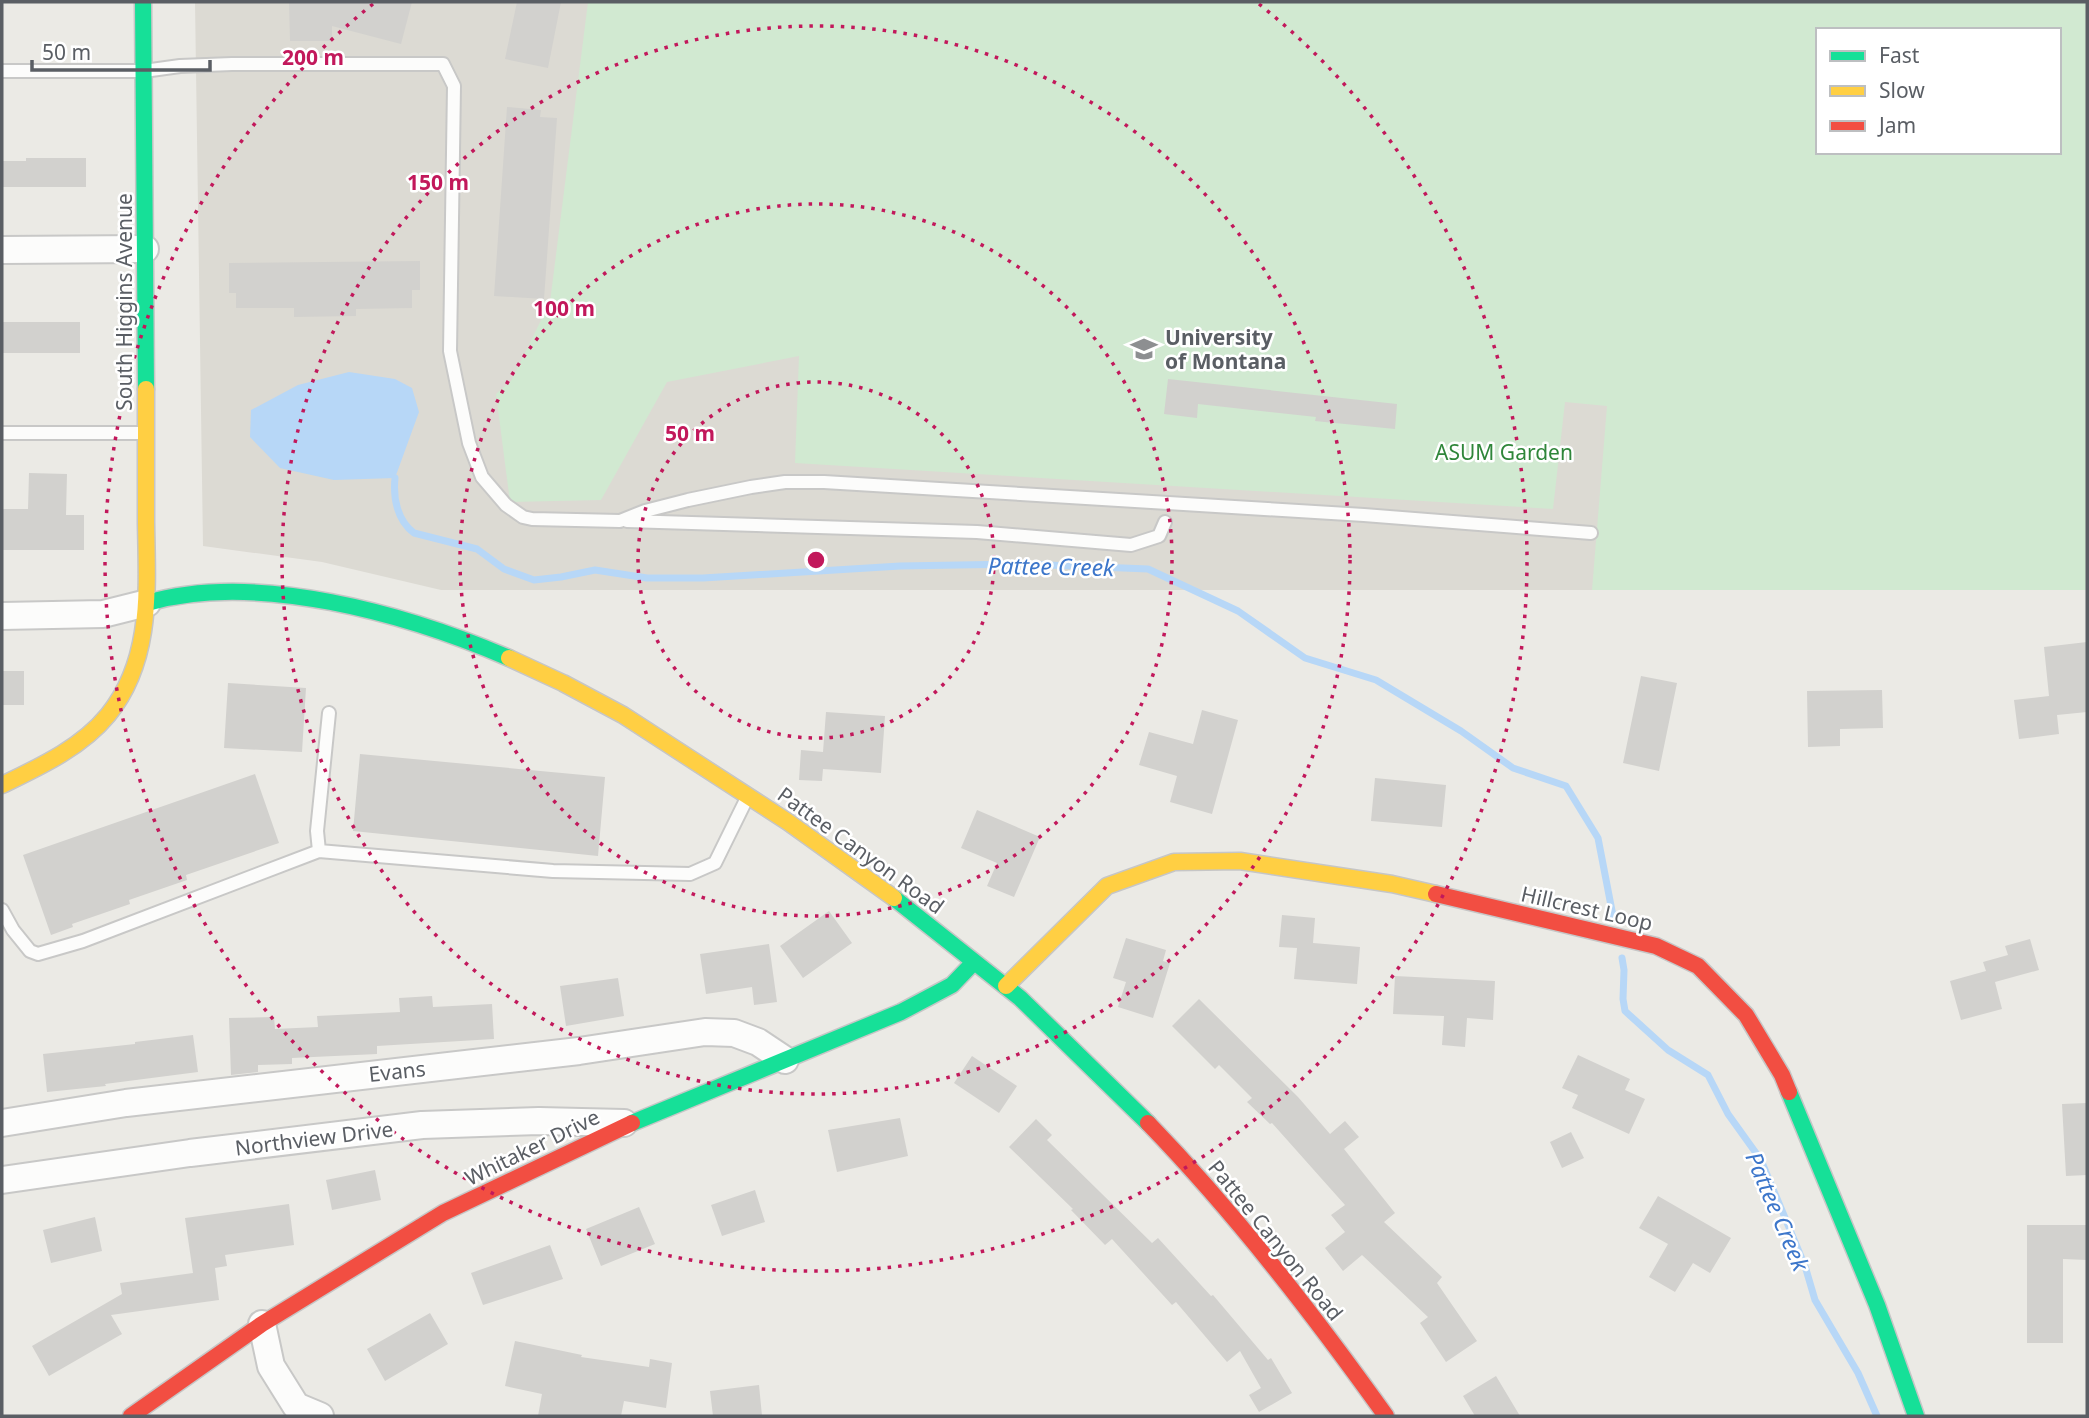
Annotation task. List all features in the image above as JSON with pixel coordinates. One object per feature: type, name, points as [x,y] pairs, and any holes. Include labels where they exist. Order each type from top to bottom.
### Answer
[{"type":"street","name":"South Higgins Avenue","points":[[2,785],[68,752],[87,737],[120,699],[131,678],[141,646],[147,603],[143,2]]},
{"type":"street","points":[[2,250],[145,249]]},
{"type":"street","name":"Pattee Canyon Road","points":[[147,603],[167,595],[184,593],[257,593],[302,598],[384,615],[478,644],[594,699],[748,795],[878,884],[1006,986],[1068,1042],[1155,1129],[1231,1213],[1296,1293],[1386,1416]]},
{"type":"street","points":[[2,616],[103,614],[147,603]]},
{"type":"street","name":"Hillcrest Loop","points":[[1006,986],[1107,886],[1174,862],[1240,862],[1392,884],[1657,946],[1698,966],[1746,1015],[1782,1075],[1877,1305],[1916,1416]]},
{"type":"street","name":"Whitaker Drive","points":[[131,1416],[262,1324],[443,1213],[629,1124],[901,1012],[952,985],[974,962]]},
{"type":"street","name":"Evans","points":[[2,1123],[126,1103],[579,1051],[705,1031],[734,1033],[758,1042],[785,1060]]},
{"type":"street","name":"Northview Drive","points":[[2,1180],[190,1153],[422,1125],[539,1121],[629,1124]]},
{"type":"street","points":[[262,1324],[271,1366],[296,1406],[320,1416]]},
{"type":"lane","points":[[2,71],[144,71],[180,66],[232,64],[443,64],[454,86],[450,351],[469,443],[482,477],[506,505],[523,517],[579,522],[976,532],[1131,545],[1159,537],[1165,522]]},
{"type":"lane","points":[[2,433],[146,433]]},
{"type":"lane","points":[[620,521],[645,511],[751,487],[785,482],[824,481],[1364,515],[1591,533]]},
{"type":"lane","points":[[319,851],[317,831],[329,713]]},
{"type":"lane","points":[[2,910],[30,951],[38,954],[83,941],[319,851],[553,871],[690,874],[715,863],[748,795]]},
{"type":"shaded area","name":"University of Montana","points":[[195,2],[2087,2],[2087,590],[441,590],[322,562],[203,546]]},
{"type":"green space","name":"University of Montana","points":[[588,2],[2087,2],[2087,590],[1592,590],[1607,406],[1565,402],[1553,509],[795,463],[799,356],[667,382],[601,500],[510,502],[496,394],[511,381],[550,302]]},
{"type":"water","points":[[349,372],[395,379],[412,388],[419,412],[395,478],[334,480],[280,468],[250,437],[251,410],[298,385]]},
{"type":"building","points":[[289,2],[412,2],[401,44],[332,26],[332,41],[290,41]]},
{"type":"building","points":[[517,2],[561,2],[548,68],[505,59]]},
{"type":"building","points":[[507,107],[541,110],[540,117],[557,118],[544,299],[494,296]]},
{"type":"building","points":[[26,158],[86,158],[86,187],[2,187],[2,161],[26,161]]},
{"type":"building","points":[[420,261],[420,290],[412,290],[412,308],[356,309],[356,316],[294,317],[294,308],[236,308],[236,293],[229,293],[229,263]]},
{"type":"building","points":[[2,322],[80,322],[80,353],[2,353]]},
{"type":"building","points":[[1168,379],[1397,404],[1395,429],[1315,421],[1316,417],[1198,404],[1197,418],[1164,414]]},
{"type":"building","points":[[29,473],[67,474],[66,515],[84,515],[84,550],[2,550],[2,509],[28,509]]},
{"type":"building","points":[[2087,642],[2087,712],[2057,715],[2059,734],[2019,739],[2014,700],[2049,696],[2044,647]]},
{"type":"building","points":[[2,671],[24,671],[24,705],[2,705]]},
{"type":"building","points":[[1641,676],[1677,683],[1659,771],[1623,763]]},
{"type":"building","points":[[228,683],[306,688],[302,752],[224,748]]},
{"type":"building","points":[[1882,690],[1883,728],[1840,729],[1840,746],[1808,747],[1807,691]]},
{"type":"building","points":[[1202,710],[1238,720],[1212,814],[1170,802],[1177,776],[1139,765],[1149,732],[1193,744]]},
{"type":"building","points":[[826,712],[885,716],[881,773],[823,769],[822,781],[799,780],[801,750],[823,752]]},
{"type":"building","points":[[360,754],[605,777],[598,856],[353,831]]},
{"type":"building","points":[[255,774],[279,843],[186,875],[187,880],[129,900],[130,904],[72,924],[73,927],[51,935],[23,855]]},
{"type":"building","points":[[1375,778],[1446,785],[1442,827],[1371,821]]},
{"type":"building","points":[[977,810],[1040,837],[1014,897],[987,886],[997,863],[961,848]]},
{"type":"building","points":[[829,911],[852,943],[803,978],[780,946]]},
{"type":"building","points":[[1282,915],[1315,918],[1313,943],[1360,947],[1357,984],[1294,979],[1297,948],[1279,947]]},
{"type":"building","points":[[1126,938],[1166,950],[1163,961],[1170,963],[1153,1018],[1118,1007],[1126,982],[1113,978]]},
{"type":"building","points":[[2030,939],[2039,970],[1995,982],[2002,1009],[1961,1020],[1950,981],[1986,971],[1983,962],[2008,955],[2005,946]]},
{"type":"building","points":[[769,944],[777,1002],[754,1005],[752,987],[706,994],[700,954]]},
{"type":"building","points":[[1395,976],[1495,981],[1493,1020],[1467,1018],[1465,1047],[1442,1045],[1444,1016],[1393,1014]]},
{"type":"building","points":[[618,978],[624,1016],[566,1026],[560,986]]},
{"type":"building","points":[[432,996],[433,1007],[492,1004],[494,1039],[377,1046],[377,1054],[292,1058],[292,1064],[258,1065],[258,1072],[231,1075],[229,1018],[274,1017],[275,1029],[318,1027],[317,1016],[400,1012],[399,998]]},
{"type":"building","points":[[1199,999],[1298,1097],[1330,1134],[1345,1121],[1359,1137],[1344,1149],[1395,1213],[1384,1222],[1442,1277],[1437,1283],[1477,1341],[1446,1362],[1420,1323],[1428,1317],[1362,1255],[1343,1271],[1325,1248],[1345,1232],[1331,1215],[1345,1205],[1272,1123],[1247,1102],[1252,1098],[1219,1065],[1215,1069],[1172,1026]]},
{"type":"building","points":[[193,1035],[198,1072],[47,1092],[43,1054]]},
{"type":"building","points":[[1578,1055],[1630,1079],[1625,1090],[1645,1099],[1629,1134],[1572,1108],[1578,1095],[1562,1088]]},
{"type":"building","points":[[972,1056],[1017,1086],[999,1113],[954,1083]]},
{"type":"building","points":[[2087,1103],[2087,1175],[2066,1176],[2062,1104]]},
{"type":"building","points":[[900,1118],[908,1156],[837,1172],[828,1130]]},
{"type":"building","points":[[1036,1119],[1052,1135],[1047,1140],[1152,1243],[1158,1238],[1211,1296],[1213,1295],[1268,1360],[1271,1358],[1292,1393],[1259,1412],[1249,1395],[1261,1388],[1240,1351],[1227,1362],[1176,1302],[1172,1305],[1112,1239],[1105,1245],[1071,1210],[1073,1209],[1009,1147]]},
{"type":"building","points":[[1571,1132],[1584,1158],[1562,1168],[1550,1142]]},
{"type":"building","points":[[375,1170],[381,1200],[332,1210],[326,1180]]},
{"type":"building","points":[[755,1190],[765,1222],[722,1236],[711,1205]]},
{"type":"building","points":[[1658,1196],[1731,1238],[1710,1273],[1693,1263],[1675,1292],[1649,1277],[1668,1244],[1639,1228]]},
{"type":"building","points":[[289,1204],[294,1245],[225,1255],[227,1266],[215,1268],[219,1300],[111,1315],[122,1334],[49,1376],[32,1346],[122,1294],[120,1283],[193,1273],[185,1218]]},
{"type":"building","points":[[639,1207],[655,1244],[601,1266],[586,1229]]},
{"type":"building","points":[[95,1217],[102,1251],[51,1263],[43,1230]]},
{"type":"building","points":[[2027,1225],[2087,1225],[2087,1260],[2063,1259],[2063,1343],[2027,1343]]},
{"type":"building","points":[[550,1245],[563,1279],[483,1305],[471,1273]]},
{"type":"building","points":[[430,1313],[448,1344],[385,1381],[367,1349]]},
{"type":"building","points":[[515,1341],[582,1355],[581,1357],[649,1367],[650,1359],[672,1363],[666,1408],[624,1401],[621,1416],[538,1416],[542,1394],[505,1386]]},
{"type":"building","points":[[1496,1376],[1520,1416],[1475,1416],[1463,1396]]},
{"type":"building","points":[[759,1385],[762,1416],[713,1416],[710,1391]]},
{"type":"waterway","name":"Pattee Creek","points":[[395,478],[397,508],[408,528],[414,533],[477,549],[504,569],[534,580],[595,570],[647,578],[703,578],[900,566],[1023,564],[1148,569],[1238,611],[1305,658],[1376,680],[1461,731],[1513,768],[1566,786],[1598,838],[1613,916]]},
{"type":"waterway","name":"Pattee Creek","points":[[1622,958],[1625,1011],[1668,1050],[1708,1075],[1728,1114],[1761,1160],[1805,1266],[1815,1300],[1858,1373],[1877,1416]]},
{"type":"traffic: fast","points":[[143,2],[146,389]]},
{"type":"traffic: fast","points":[[147,603],[190,594],[235,592],[331,602],[425,626],[509,658]]},
{"type":"traffic: fast","points":[[894,898],[1020,998],[1148,1123]]},
{"type":"traffic: fast","points":[[632,1123],[901,1012],[952,985],[974,962]]},
{"type":"traffic: fast","points":[[1789,1092],[1877,1305],[1916,1416]]},
{"type":"traffic: slow","points":[[2,785],[59,756],[97,727],[123,694],[133,671],[140,647],[146,598],[146,389]]},
{"type":"traffic: slow","points":[[509,658],[623,715],[788,822],[894,898]]},
{"type":"traffic: slow","points":[[1006,986],[1107,886],[1174,862],[1240,861],[1392,884],[1436,894]]},
{"type":"traffic: jam","points":[[1436,894],[1656,946],[1698,966],[1746,1015],[1782,1075],[1789,1092]]},
{"type":"traffic: jam","points":[[131,1416],[262,1324],[443,1213],[632,1123]]},
{"type":"traffic: jam","points":[[1148,1123],[1273,1265],[1386,1416]]},
{"type":"place","name":"University of Montana","points":[[1144,349]]},
{"type":"park label","name":"ASUM Garden","points":[[1504,452]]}]
